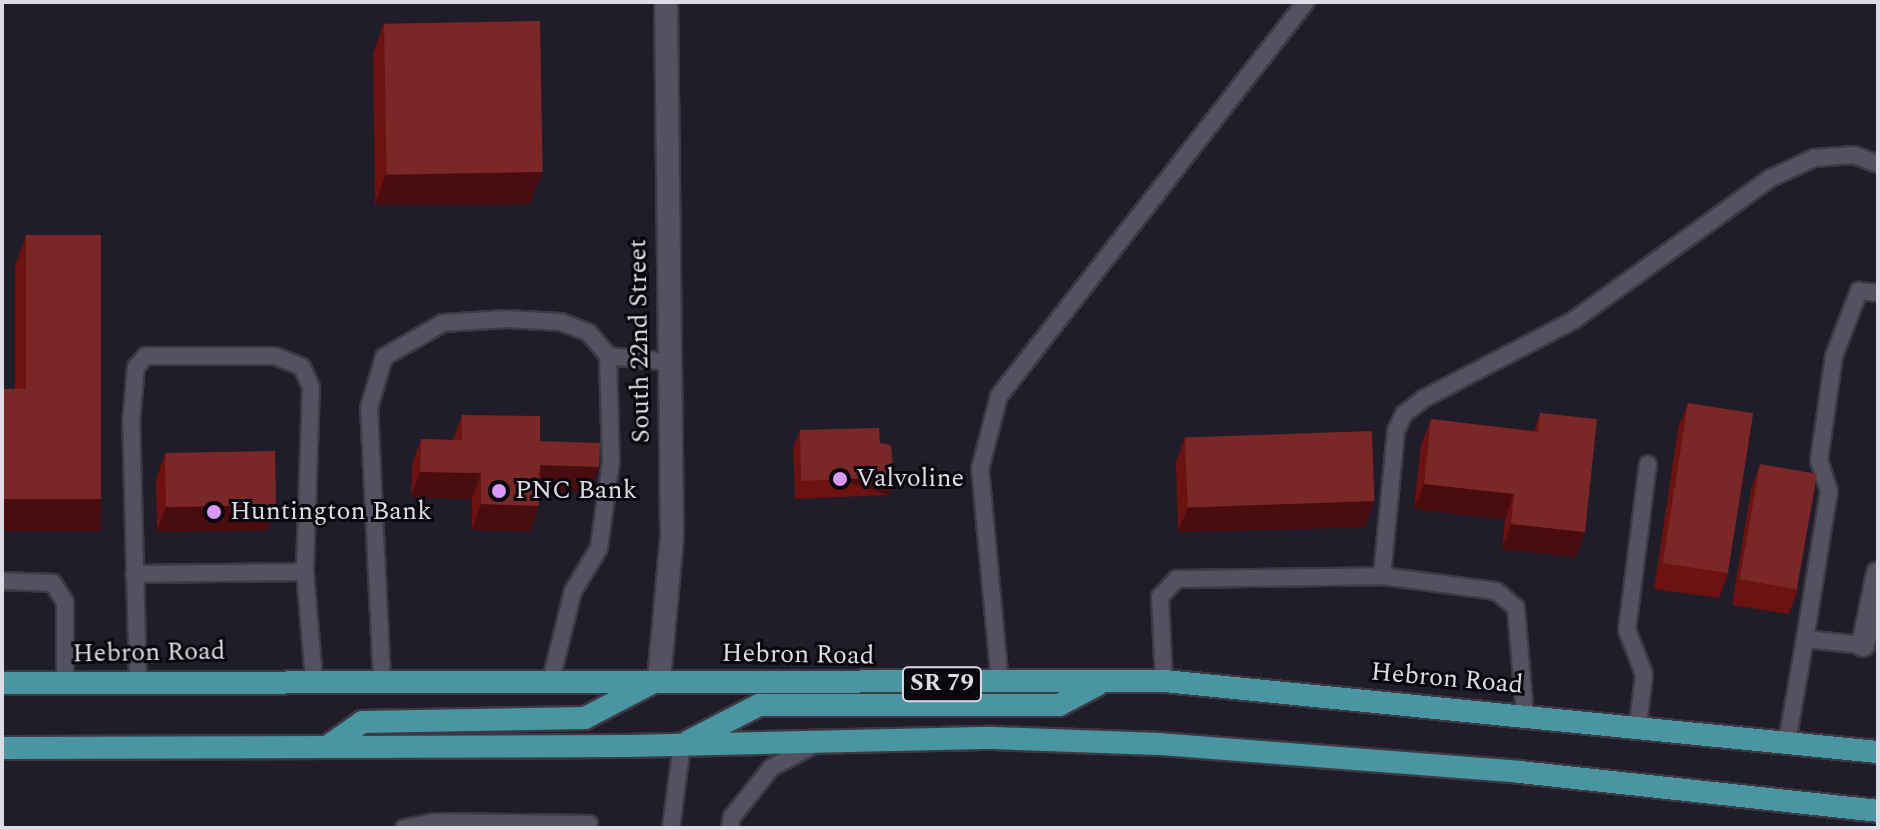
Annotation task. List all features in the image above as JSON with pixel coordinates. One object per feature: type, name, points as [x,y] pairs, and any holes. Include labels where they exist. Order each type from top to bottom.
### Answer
[{"type":"highway","name":"Hebron Road","points":[[2,683],[659,679],[825,686],[1164,681],[1878,752]]},
{"type":"highway","points":[[331,744],[362,722],[585,718],[659,679]]},
{"type":"highway","points":[[682,744],[759,705],[1059,705],[1101,682]]},
{"type":"highway","name":"SR 79","points":[[2,748],[682,744],[993,738],[1159,744],[1520,772],[1878,811]]},
{"type":"street","name":"South 22nd Street","points":[[659,679],[672,535],[666,2]]},
{"type":"street","points":[[1863,645],[1878,574]]},
{"type":"lane","points":[[1000,683],[980,469],[999,396],[1306,2]]},
{"type":"lane","points":[[1382,576],[1396,431],[1404,414],[1423,399],[1574,320],[1771,178],[1814,158],[1854,155],[1878,164]]},
{"type":"lane","points":[[1787,742],[1829,491],[1819,461],[1834,356],[1859,291],[1878,293]]},
{"type":"lane","points":[[382,681],[369,408],[384,357],[443,323],[561,322],[589,333],[608,356],[611,461],[599,548],[573,591],[551,680]]},
{"type":"lane","points":[[138,682],[131,422],[136,367],[146,356],[275,356],[302,367],[311,387],[305,572],[314,680]]},
{"type":"lane","points":[[608,356],[669,362]]},
{"type":"lane","points":[[1638,726],[1644,674],[1627,630],[1648,464]]},
{"type":"lane","points":[[134,574],[305,572]]},
{"type":"lane","points":[[1164,681],[1160,597],[1177,579],[1382,576],[1496,591],[1516,608],[1525,715]]},
{"type":"lane","points":[[2,581],[53,583],[65,602],[65,682]]},
{"type":"lane","points":[[1805,639],[1863,645]]},
{"type":"lane","points":[[730,828],[732,817],[771,768],[820,741]]},
{"type":"lane","points":[[671,828],[682,744]]},
{"type":"lane","points":[[404,828],[435,822],[589,824],[589,828]]},
{"type":"building","points":[[540,21],[543,172],[387,175],[384,24]]},
{"type":"building","points":[[26,235],[101,235],[101,499],[2,499],[2,389],[26,389]]},
{"type":"building","points":[[1688,403],[1753,413],[1728,573],[1663,563]]},
{"type":"building","points":[[1540,413],[1597,419],[1585,532],[1511,524],[1514,494],[1424,484],[1431,419],[1538,432]]},
{"type":"building","points":[[462,415],[540,416],[540,441],[600,443],[599,467],[540,465],[539,506],[481,504],[481,473],[420,472],[421,439],[462,440]]},
{"type":"building","points":[[879,428],[880,443],[891,445],[894,477],[801,481],[800,430]]},
{"type":"building","points":[[1372,431],[1374,501],[1188,507],[1185,438]]},
{"type":"building","points":[[275,451],[276,505],[166,507],[165,453]]},
{"type":"building","points":[[1760,464],[1817,474],[1797,589],[1740,579]]},
{"type":"place","name":"Valvoline","points":[[840,479]]},
{"type":"place","name":"PNC Bank","points":[[499,491]]},
{"type":"place","name":"Huntington Bank","points":[[214,512]]}]
